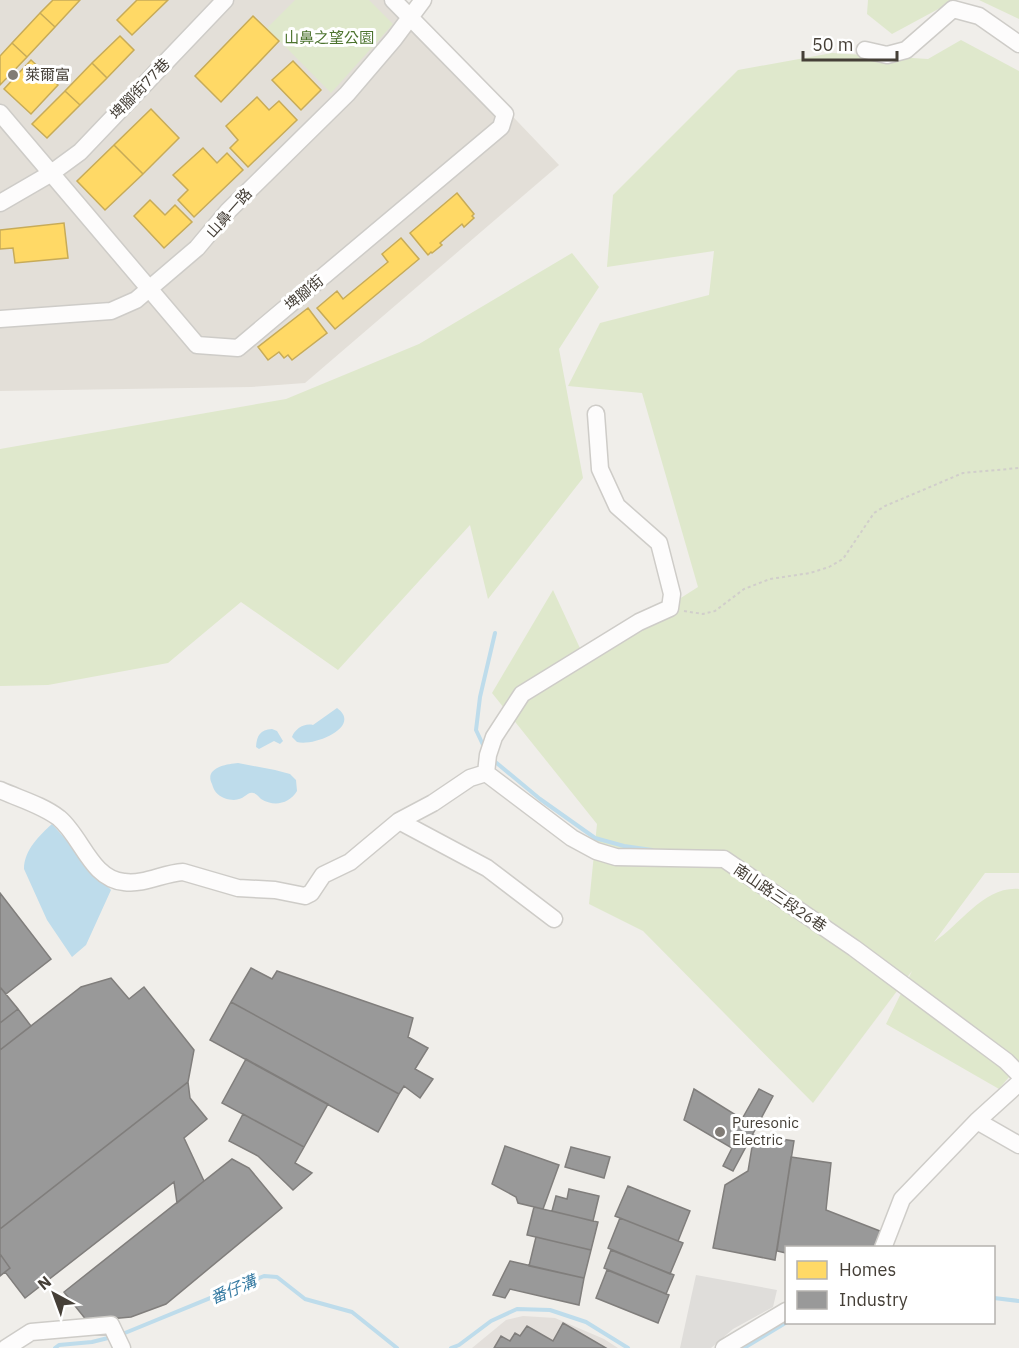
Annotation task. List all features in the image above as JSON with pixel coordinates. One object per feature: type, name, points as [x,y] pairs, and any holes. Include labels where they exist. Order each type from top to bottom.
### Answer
[{"type":"street","name":"埤腳街77巷","points":[[0,203],[50,174],[80,152],[225,0]]},
{"type":"street","name":"埤腳街","points":[[0,113],[196,345],[238,348],[501,127],[505,114],[393,0]]},
{"type":"street","name":"山鼻一路","points":[[0,319],[111,311],[136,300],[197,248],[228,211],[347,94],[423,0]]},
{"type":"street","points":[[865,50],[887,55],[906,50],[953,9],[979,16],[1019,44]]},
{"type":"street","points":[[0,790],[40,807],[60,819],[75,834],[99,870],[107,877],[123,882],[143,882],[175,872],[183,872],[238,888],[275,890],[305,896],[311,893],[323,874],[350,862],[399,821],[433,803],[470,778],[486,772],[488,755],[494,737],[522,694],[639,622],[669,608],[672,594],[659,543],[617,506],[600,469],[596,414]]},
{"type":"street","name":"南山路三段26巷","points":[[486,772],[572,838],[608,856],[724,859],[854,948],[1006,1061],[1019,1074]]},
{"type":"street","points":[[399,821],[488,868],[554,918]]},
{"type":"street","points":[[884,1246],[903,1199],[977,1121],[1019,1083]]},
{"type":"street","points":[[977,1121],[1019,1146]]},
{"type":"street","points":[[724,1348],[785,1312]]},
{"type":"street","points":[[6,1348],[30,1332],[111,1325],[122,1348]]},
{"type":"path","points":[[669,608],[703,614],[715,611],[744,589],[761,582],[829,567],[843,559],[874,513],[885,506],[963,473],[1019,468]]},
{"type":"shaded area","points":[[0,0],[402,0],[559,165],[305,383],[251,387],[0,391]]},
{"type":"shaded area","points":[[696,1275],[777,1290],[773,1307],[733,1329],[711,1348],[680,1348]]},
{"type":"shaded area","points":[[523,1316],[555,1318],[604,1339],[618,1348],[472,1348],[506,1320]]},
{"type":"green space","name":"山鼻之望公園","points":[[295,0],[369,0],[393,24],[331,93],[267,28]]},
{"type":"green space","points":[[868,0],[955,0],[892,34],[867,14]]},
{"type":"green space","points":[[979,0],[1019,0],[1019,19]]},
{"type":"green space","points":[[961,40],[1019,71],[1019,873],[985,873],[934,942],[984,900],[1006,890],[1019,889],[1019,1065],[999,1089],[886,1024],[912,971],[813,1103],[643,931],[589,904],[597,824],[492,693],[553,590],[585,659],[698,587],[642,393],[568,386],[600,323],[709,295],[714,251],[607,267],[613,195],[738,70],[832,53],[928,59]]},
{"type":"green space","points":[[572,253],[599,287],[559,349],[583,478],[488,599],[470,525],[338,670],[241,602],[168,663],[48,685],[0,686],[0,449],[286,399],[419,344]]},
{"type":"water","points":[[337,708],[343,715],[344,722],[333,734],[304,743],[297,742],[292,737],[300,727],[313,725]]},
{"type":"water","points":[[272,729],[277,731],[283,741],[280,744],[274,741],[259,749],[256,747],[260,734]]},
{"type":"water","points":[[238,763],[290,774],[296,780],[297,791],[290,799],[281,803],[271,803],[253,793],[236,800],[224,798],[214,789],[210,779],[211,774],[218,768]]},
{"type":"water","points":[[52,824],[111,890],[86,945],[72,957],[47,920],[24,869],[30,849]]},
{"type":"building: Homes","points":[[53,0],[80,0],[55,27],[40,13]]},
{"type":"building: Homes","points":[[137,0],[168,0],[132,35],[117,20]]},
{"type":"building: Homes","points":[[40,13],[55,27],[27,57],[12,43]]},
{"type":"building: Homes","points":[[253,16],[279,41],[221,102],[195,76]]},
{"type":"building: Homes","points":[[120,36],[134,50],[107,78],[92,63]]},
{"type":"building: Homes","points":[[12,43],[27,57],[0,85],[0,56]]},
{"type":"building: Homes","points":[[31,60],[58,85],[31,114],[4,89]]},
{"type":"building: Homes","points":[[293,61],[321,90],[301,110],[272,80]]},
{"type":"building: Homes","points":[[92,63],[107,78],[80,105],[65,91]]},
{"type":"building: Homes","points":[[65,91],[80,105],[47,138],[32,124]]},
{"type":"building: Homes","points":[[257,97],[269,110],[279,101],[297,120],[248,167],[230,148],[238,140],[226,126]]},
{"type":"building: Homes","points":[[151,109],[179,138],[143,174],[114,145]]},
{"type":"building: Homes","points":[[114,145],[143,174],[105,210],[77,181]]},
{"type":"building: Homes","points":[[203,148],[217,163],[227,153],[243,170],[194,217],[178,200],[188,190],[173,175]]},
{"type":"building: Homes","points":[[457,193],[474,214],[472,216],[474,218],[464,227],[462,224],[440,243],[442,245],[428,255],[410,233]]},
{"type":"building: Homes","points":[[150,200],[165,215],[175,205],[192,222],[164,248],[134,216]]},
{"type":"building: Homes","points":[[64,223],[68,258],[15,263],[13,248],[0,249],[0,230]]},
{"type":"building: Homes","points":[[401,238],[419,259],[335,329],[317,308],[337,291],[343,299],[388,262],[382,254]]},
{"type":"building: Homes","points":[[308,308],[327,333],[292,360],[288,355],[284,358],[279,352],[268,360],[258,347]]},
{"type":"building: Industry","points":[[0,893],[51,959],[6,994],[0,987]]},
{"type":"building: Industry","points":[[251,968],[272,979],[277,971],[413,1018],[408,1037],[428,1048],[415,1069],[433,1079],[420,1098],[404,1086],[399,1094],[231,1002]]},
{"type":"building: Industry","points":[[111,978],[129,999],[144,987],[194,1050],[188,1082],[0,1229],[0,1050],[81,987]]},
{"type":"building: Industry","points":[[0,987],[18,1009],[0,1023]]},
{"type":"building: Industry","points":[[231,1002],[399,1094],[378,1132],[210,1040]]},
{"type":"building: Industry","points":[[18,1009],[31,1026],[0,1050],[0,1023]]},
{"type":"building: Industry","points":[[246,1059],[328,1104],[304,1147],[222,1103]]},
{"type":"building: Industry","points":[[188,1082],[190,1098],[207,1119],[184,1138],[204,1181],[177,1203],[174,1182],[25,1298],[5,1272],[10,1268],[0,1254],[0,1229]]},
{"type":"building: Industry","points":[[694,1089],[742,1119],[759,1089],[773,1096],[733,1171],[723,1166],[732,1148],[684,1120]]},
{"type":"building: Industry","points":[[243,1114],[304,1147],[295,1163],[312,1173],[293,1190],[258,1156],[229,1141]]},
{"type":"building: Industry","points":[[754,1135],[794,1141],[775,1260],[713,1248],[725,1185],[748,1171]]},
{"type":"building: Industry","points":[[505,1146],[559,1165],[543,1209],[518,1203],[516,1197],[492,1184]]},
{"type":"building: Industry","points":[[571,1147],[610,1157],[604,1178],[565,1167]]},
{"type":"building: Industry","points":[[791,1157],[831,1163],[826,1210],[885,1233],[879,1246],[785,1246],[785,1253],[777,1251]]},
{"type":"building: Industry","points":[[232,1159],[249,1168],[282,1208],[166,1304],[131,1317],[87,1321],[64,1292]]},
{"type":"building: Industry","points":[[628,1186],[690,1211],[678,1241],[615,1216]]},
{"type":"building: Industry","points":[[569,1189],[599,1196],[593,1221],[552,1211],[556,1196],[567,1199]]},
{"type":"building: Industry","points":[[534,1207],[598,1222],[591,1250],[527,1235]]},
{"type":"building: Industry","points":[[620,1218],[683,1243],[670,1274],[608,1248]]},
{"type":"building: Industry","points":[[536,1237],[591,1250],[584,1278],[529,1266]]},
{"type":"building: Industry","points":[[611,1250],[674,1275],[666,1294],[604,1268]]},
{"type":"building: Industry","points":[[0,1254],[10,1268],[0,1276]]},
{"type":"building: Industry","points":[[510,1261],[584,1278],[579,1305],[510,1289],[505,1298],[493,1295]]},
{"type":"building: Industry","points":[[607,1270],[669,1295],[658,1323],[596,1298]]},
{"type":"building: Industry","points":[[563,1323],[606,1348],[494,1348],[501,1336],[510,1341],[515,1333],[520,1336],[527,1326],[553,1341]]},
{"type":"waterway","points":[[485,749],[476,730],[480,697],[495,633]]},
{"type":"waterway","points":[[493,760],[540,799],[595,838],[624,846],[652,850]]},
{"type":"waterway","name":"番仔溝","points":[[120,1335],[264,1276],[277,1277],[305,1299],[352,1312],[397,1348]]},
{"type":"waterway","name":"番仔溝","points":[[995,1298],[1019,1301]]},
{"type":"waterway","name":"番仔溝","points":[[451,1348],[459,1345],[491,1321],[517,1309],[550,1310],[586,1322],[628,1348]]},
{"type":"waterway","name":"番仔溝","points":[[744,1348],[785,1323]]},
{"type":"waterway","name":"番仔溝","points":[[55,1348],[59,1345],[92,1342],[112,1337]]},
{"type":"place","name":"萊爾富","points":[[13,75]]},
{"type":"place","name":"Puresonic Electric","points":[[720,1132]]}]
